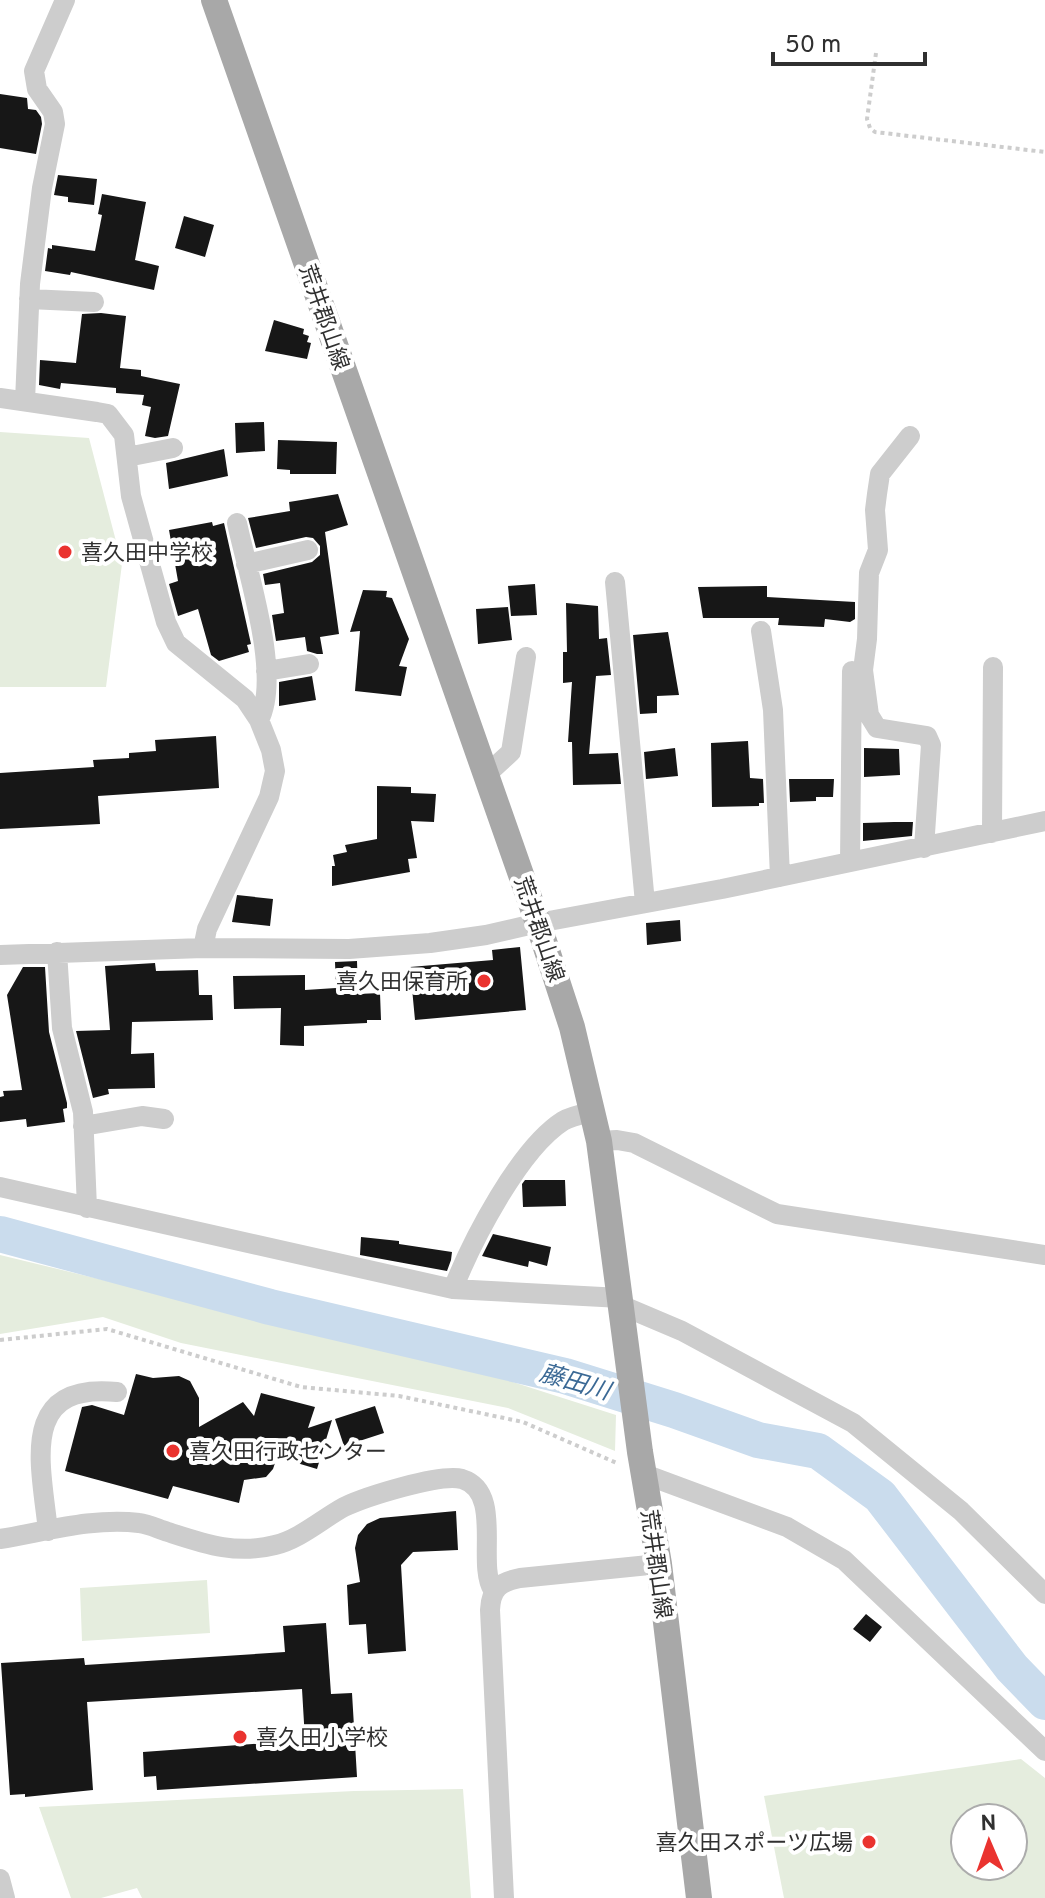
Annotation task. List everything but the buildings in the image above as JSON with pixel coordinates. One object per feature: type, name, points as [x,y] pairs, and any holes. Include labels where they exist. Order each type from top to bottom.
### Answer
[{"type":"main road","name":"荒井郡山線","points":[[214,0],[572,1027],[599,1141],[642,1463],[659,1564],[699,1898]]},
{"type":"street","points":[[25,401],[29,299],[42,188],[55,124],[53,112],[37,89],[34,71],[65,0]]},
{"type":"street","points":[[29,299],[94,302]]},
{"type":"street","points":[[0,398],[108,414],[124,435],[131,496],[166,622],[176,643],[245,699],[259,720],[271,750],[275,771],[269,797],[207,929],[203,948]]},
{"type":"street","points":[[910,436],[880,474],[875,510],[878,550],[867,585],[867,639],[863,670],[869,715],[877,728],[927,736],[931,745],[924,848]]},
{"type":"street","points":[[127,457],[173,448]]},
{"type":"street","points":[[237,523],[258,614],[266,671],[267,702],[259,720]]},
{"type":"street","points":[[246,564],[308,550]]},
{"type":"street","points":[[615,582],[645,903]]},
{"type":"street","points":[[761,631],[773,710],[780,877]]},
{"type":"street","points":[[486,775],[511,752],[526,657]]},
{"type":"street","points":[[850,862],[852,663]]},
{"type":"street","points":[[266,671],[309,664]]},
{"type":"street","points":[[992,833],[993,667]]},
{"type":"street","points":[[0,955],[203,948],[362,948],[486,935],[1045,821]]},
{"type":"street","points":[[57,952],[62,1028],[80,1095],[87,1208]]},
{"type":"street","points":[[453,1289],[470,1245],[533,1149],[565,1119],[592,1112]]},
{"type":"street","points":[[83,1126],[142,1116],[164,1119]]},
{"type":"street","points":[[599,1141],[634,1143],[777,1214],[1045,1255]]},
{"type":"street","points":[[0,1187],[453,1289],[571,1297],[682,1331],[853,1423],[961,1511],[1045,1594]]},
{"type":"street","points":[[48,1531],[42,1470],[44,1426],[56,1403],[76,1393],[95,1390],[117,1392]]},
{"type":"street","points":[[642,1463],[787,1527],[844,1560],[1045,1751]]},
{"type":"street","points":[[0,1539],[104,1523],[137,1523],[211,1547],[256,1549],[296,1536],[356,1502],[427,1481],[462,1479],[470,1484],[484,1502],[488,1577],[493,1590],[490,1610],[504,1898]]},
{"type":"street","points":[[493,1590],[499,1584],[520,1578],[659,1564]]},
{"type":"street","points":[[0,1879],[5,1898]]},
{"type":"path","points":[[876,53],[867,119],[875,132],[1045,152]]},
{"type":"path","points":[[0,1340],[107,1329],[301,1387],[399,1396],[523,1422],[642,1463]]},
{"type":"green space","points":[[0,432],[89,438],[122,564],[106,687],[0,687]]},
{"type":"green space","points":[[0,1255],[475,1370],[616,1415],[615,1451],[508,1408],[181,1343],[103,1317],[0,1334]]},
{"type":"green space","points":[[207,1580],[210,1633],[82,1641],[80,1588]]},
{"type":"green space","name":"喜久田スポーツ広場","points":[[1021,1759],[1045,1778],[1045,1898],[784,1898],[764,1796]]},
{"type":"green space","points":[[463,1789],[471,1898],[142,1898],[137,1888],[101,1898],[71,1898],[39,1807],[354,1791]]},
{"type":"waterway","name":"藤田川","points":[[0,1234],[270,1307],[565,1376],[758,1440],[818,1451],[880,1496],[1012,1668],[1045,1702]]},
{"type":"place","name":"喜久田中学校","points":[[65,552]]},
{"type":"place","name":"喜久田保育所","points":[[484,981]]},
{"type":"place","name":"喜久田行政センター","points":[[173,1451]]},
{"type":"place","name":"喜久田小学校","points":[[240,1737]]},
{"type":"place","name":"喜久田スポーツ広場","points":[[869,1842]]}]
